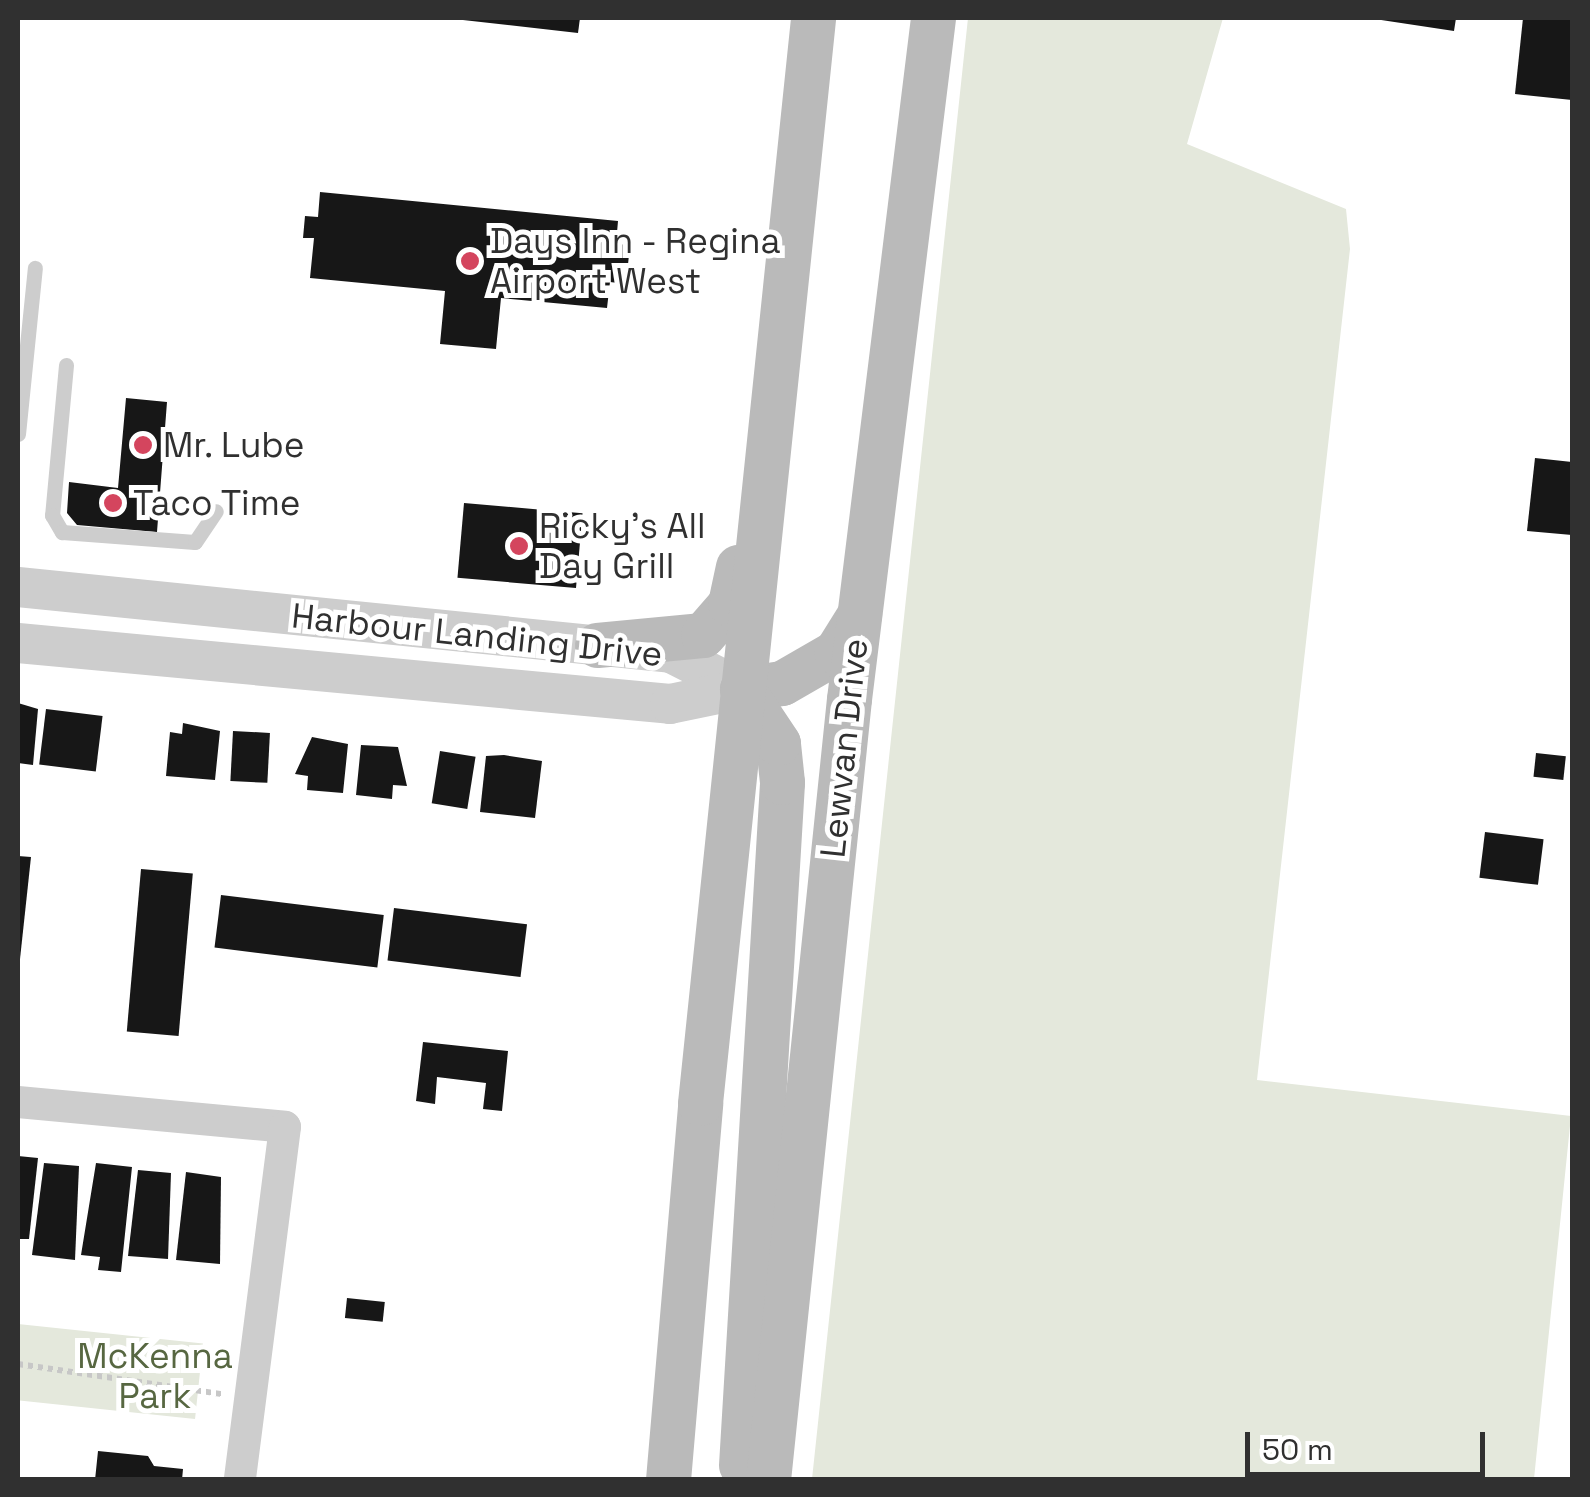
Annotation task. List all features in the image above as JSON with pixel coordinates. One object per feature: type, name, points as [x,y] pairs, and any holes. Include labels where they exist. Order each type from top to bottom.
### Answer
[{"type":"main road","points":[[668,1480],[742,690],[813,18]]},
{"type":"main road","name":"Lewvan Drive","points":[[768,1480],[858,615],[932,27]]},
{"type":"main road","points":[[596,645],[703,636],[730,604],[782,309]]},
{"type":"main road","points":[[742,690],[782,683],[836,652],[858,615]]},
{"type":"main road","points":[[740,1480],[782,782],[778,743],[742,690]]},
{"type":"street","name":"Harbour Landing Drive","points":[[18,586],[672,653],[742,690]]},
{"type":"street","name":"Harbour Landing Drive","points":[[18,643],[670,704],[742,690]]},
{"type":"street","points":[[18,1102],[285,1127],[240,1480]]},
{"type":"lane","points":[[18,434],[36,268]]},
{"type":"lane","points":[[66,365],[52,516],[62,532],[194,542],[216,511]]},
{"type":"path","points":[[18,1364],[155,1379],[252,1401]]},
{"type":"green space","points":[[968,18],[1223,18],[1187,144],[1346,209],[1350,249],[1257,1080],[1571,1116],[1534,1479],[812,1479]]},
{"type":"green space","name":"McKenna Park","points":[[18,1324],[203,1343],[195,1419],[18,1400]]},
{"type":"building","points":[[445,18],[580,18],[578,33]]},
{"type":"building","points":[[1368,18],[1456,18],[1454,31]]},
{"type":"building","points":[[1523,18],[1572,18],[1572,100],[1515,94]]},
{"type":"building","name":"Days Inn - Regina Airport West","points":[[320,192],[618,221],[616,244],[630,245],[626,284],[610,282],[607,308],[501,298],[496,349],[440,344],[445,291],[310,278],[314,238],[303,238],[305,216],[318,217]]},
{"type":"building","points":[[126,398],[167,402],[157,532],[77,525],[67,513],[69,482],[118,488]]},
{"type":"building","points":[[1535,458],[1572,462],[1572,535],[1527,531]]},
{"type":"building","name":"Ricky's All Day Grill","points":[[464,503],[583,513],[576,588],[457,578]]},
{"type":"building","points":[[18,703],[38,709],[33,765],[18,763]]},
{"type":"building","points":[[46,709],[103,716],[96,772],[39,765]]},
{"type":"building","points":[[183,723],[220,731],[215,780],[166,776],[170,732],[182,734]]},
{"type":"building","points":[[233,731],[270,733],[267,783],[230,781]]},
{"type":"building","points":[[312,737],[348,744],[343,793],[307,790],[308,776],[295,774]]},
{"type":"building","points":[[361,745],[398,747],[407,786],[393,785],[392,799],[356,795]]},
{"type":"building","points":[[440,751],[476,757],[467,809],[432,803]]},
{"type":"building","points":[[1536,753],[1566,756],[1563,780],[1533,777]]},
{"type":"building","points":[[486,756],[542,761],[535,818],[480,812]]},
{"type":"building","points":[[1485,832],[1544,839],[1538,885],[1479,878]]},
{"type":"building","points":[[18,856],[31,857],[20,959],[18,959]]},
{"type":"building","points":[[141,869],[193,874],[179,1036],[127,1031]]},
{"type":"building","points":[[221,895],[384,915],[377,968],[215,948]]},
{"type":"building","points":[[394,908],[527,924],[521,977],[388,961]]},
{"type":"building","points":[[423,1042],[508,1051],[502,1111],[483,1109],[486,1083],[437,1077],[435,1104],[416,1101]]},
{"type":"building","points":[[18,1156],[38,1158],[29,1239],[18,1239]]},
{"type":"building","points":[[44,1163],[79,1166],[75,1260],[32,1255]]},
{"type":"building","points":[[96,1163],[132,1167],[121,1272],[98,1270],[100,1257],[81,1255]]},
{"type":"building","points":[[138,1170],[171,1173],[168,1259],[128,1256]]},
{"type":"building","points":[[186,1172],[221,1177],[220,1264],[176,1260]]},
{"type":"building","points":[[347,1298],[385,1302],[383,1322],[345,1318]]},
{"type":"building","points":[[98,1451],[148,1456],[154,1466],[183,1469],[182,1480],[95,1480]]},
{"type":"place","name":"Days Inn - Regina Airport West","points":[[470,261]]},
{"type":"place","name":"Mr. Lube","points":[[143,445]]},
{"type":"place","name":"Taco Time","points":[[113,503]]},
{"type":"place","name":"Ricky's All Day Grill","points":[[519,546]]}]
